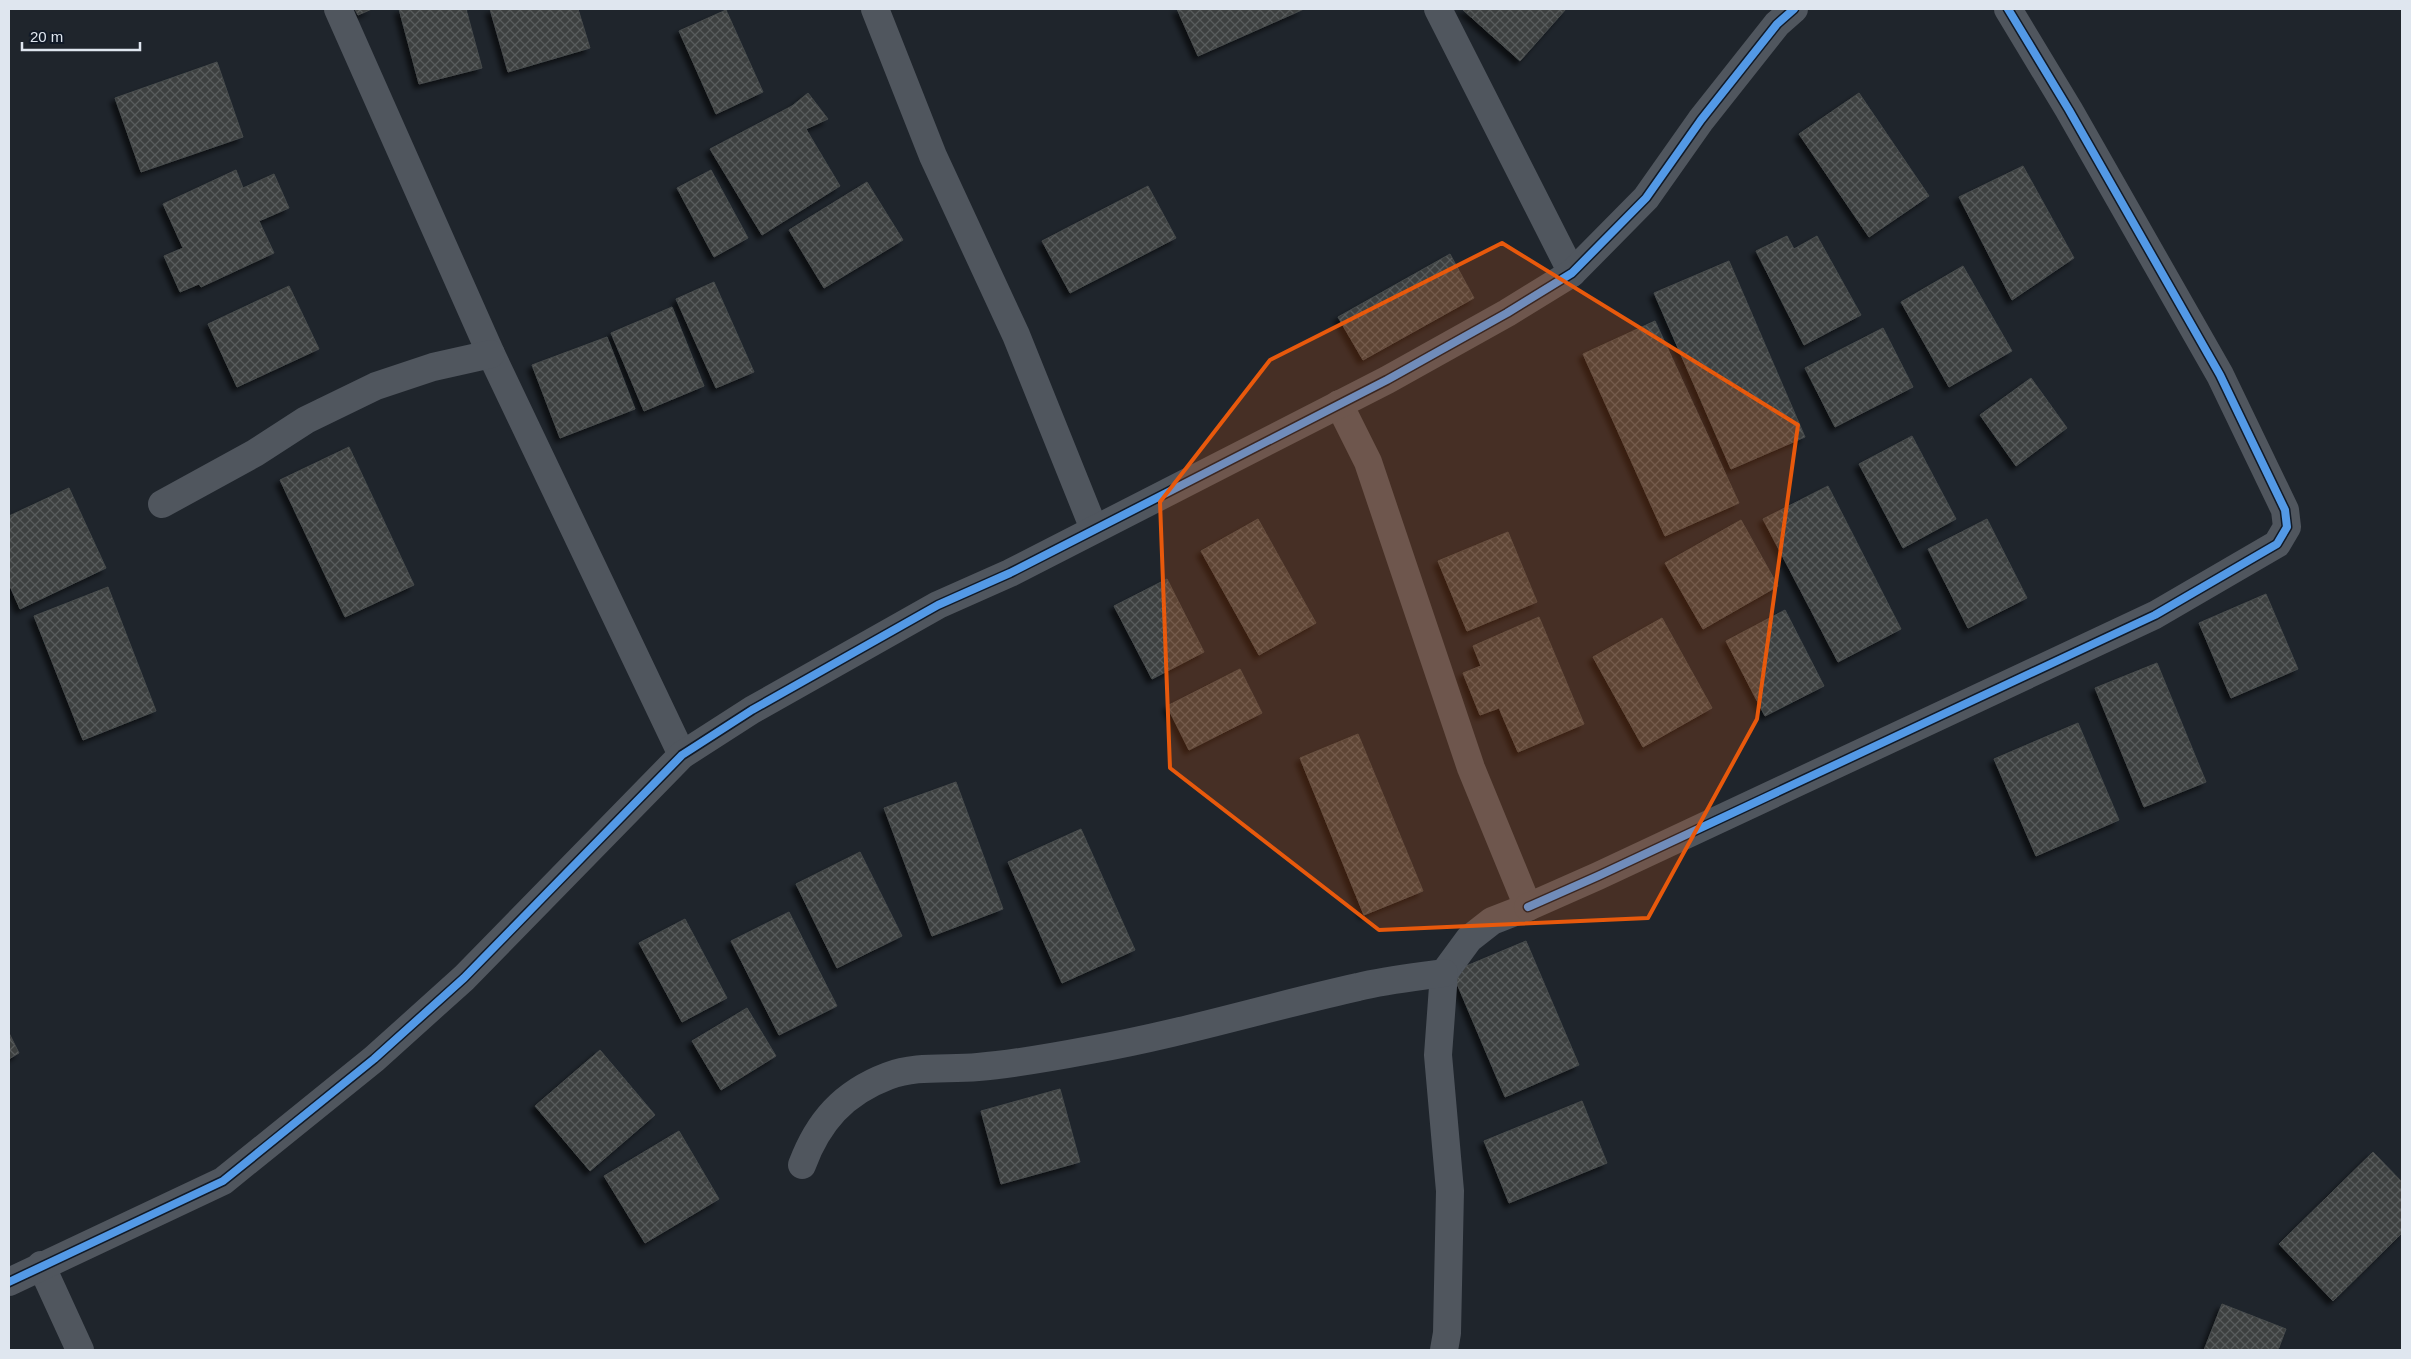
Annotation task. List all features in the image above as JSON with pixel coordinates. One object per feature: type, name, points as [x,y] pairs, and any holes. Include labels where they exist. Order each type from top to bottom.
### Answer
[{"type":"street","points":[[338,9],[491,354],[682,755]]},
{"type":"street","points":[[874,9],[933,156],[1016,335],[1094,529]]},
{"type":"street","points":[[1438,9],[1572,273]]},
{"type":"street","points":[[9,1282],[41,1265],[223,1181],[374,1059],[464,978],[682,755],[752,710],[938,605],[1010,573],[1339,404],[1507,313],[1572,273],[1646,198],[1701,120],[1776,24],[1794,9]]},
{"type":"street","points":[[1444,1350],[1447,1333],[1450,1191],[1438,1055],[1444,973],[1468,939],[1492,921],[1616,868],[2155,615],[2277,544],[2287,528],[2285,510],[2220,375],[2008,9]]},
{"type":"street","points":[[162,504],[255,453],[306,420],[376,386],[433,366],[491,354]]},
{"type":"street","points":[[1339,404],[1368,462],[1471,768],[1528,907]]},
{"type":"street","points":[[802,1165],[811,1140],[835,1108],[859,1091],[888,1076],[923,1068],[977,1067],[1168,1036],[1360,986],[1444,973]]},
{"type":"street","points":[[41,1265],[80,1350]]},
{"type":"highlighted area","points":[[1502,243],[1798,425],[1757,719],[1648,918],[1379,930],[1170,768],[1160,502],[1270,360]]},
{"type":"building","points":[[355,9],[372,9],[358,15]]},
{"type":"building","points":[[399,9],[466,9],[482,68],[419,84]]},
{"type":"building","points":[[490,9],[578,9],[590,48],[508,72]]},
{"type":"building","points":[[1177,9],[1304,9],[1198,56]]},
{"type":"building","points":[[1462,9],[1566,9],[1520,61]]},
{"type":"building","points":[[726,10],[763,92],[716,114],[679,31]]},
{"type":"building","points":[[217,62],[243,137],[141,172],[115,98]]},
{"type":"building","points":[[808,93],[828,119],[806,129],[840,186],[762,235],[710,149],[792,106]]},
{"type":"building","points":[[1859,93],[1929,196],[1869,237],[1799,134]]},
{"type":"building","points":[[2023,166],[2074,258],[2012,300],[1959,197]]},
{"type":"building","points":[[236,170],[243,188],[274,174],[289,208],[259,221],[274,253],[201,287],[199,284],[180,292],[164,256],[183,248],[163,204]]},
{"type":"building","points":[[711,170],[748,238],[714,257],[677,188]]},
{"type":"building","points":[[867,182],[903,240],[824,288],[789,230]]},
{"type":"building","points":[[1148,186],[1176,238],[1070,293],[1042,241]]},
{"type":"building","points":[[1787,236],[1794,249],[1817,236],[1861,315],[1804,345],[1756,251]]},
{"type":"building","points":[[1450,254],[1474,298],[1363,360],[1338,317]]},
{"type":"building","points":[[1729,261],[1805,437],[1731,469],[1654,293]]},
{"type":"building","points":[[1963,266],[2012,351],[1949,387],[1901,302]]},
{"type":"building","points":[[714,282],[754,372],[716,388],[676,299]]},
{"type":"building","points":[[289,286],[319,349],[237,387],[208,324]]},
{"type":"building","points":[[672,307],[704,386],[644,411],[611,333]]},
{"type":"building","points":[[1655,321],[1739,503],[1665,536],[1583,354]]},
{"type":"building","points":[[1883,328],[1913,387],[1835,427],[1805,368]]},
{"type":"building","points":[[607,337],[635,409],[560,438],[532,365]]},
{"type":"building","points":[[2031,378],[2067,428],[2016,466],[1980,415]]},
{"type":"building","points":[[1912,436],[1956,519],[1903,548],[1859,464]]},
{"type":"building","points":[[349,447],[414,585],[345,617],[280,480]]},
{"type":"building","points":[[1828,486],[1901,629],[1838,662],[1763,519]]},
{"type":"building","points":[[69,488],[106,568],[20,609],[9,584],[9,516]]},
{"type":"building","points":[[1258,519],[1316,623],[1259,655],[1201,551]]},
{"type":"building","points":[[1987,519],[2027,598],[1968,628],[1928,549]]},
{"type":"building","points":[[1741,520],[1778,586],[1703,629],[1665,563]]},
{"type":"building","points":[[1508,532],[1537,602],[1467,631],[1438,561]]},
{"type":"building","points":[[1167,579],[1204,652],[1152,679],[1114,606]]},
{"type":"building","points":[[108,587],[156,711],[83,740],[34,616]]},
{"type":"building","points":[[2266,594],[2298,669],[2231,698],[2199,623]]},
{"type":"building","points":[[1785,610],[1824,686],[1765,716],[1726,641]]},
{"type":"building","points":[[1539,617],[1584,724],[1518,752],[1499,708],[1480,715],[1463,673],[1481,666],[1473,646]]},
{"type":"building","points":[[1662,618],[1712,708],[1643,747],[1593,657]]},
{"type":"building","points":[[2157,663],[2206,782],[2144,807],[2095,688]]},
{"type":"building","points":[[1240,669],[1262,713],[1189,750],[1167,706]]},
{"type":"building","points":[[2078,723],[2119,820],[2036,856],[1994,759]]},
{"type":"building","points":[[1358,734],[1423,891],[1364,915],[1300,758]]},
{"type":"building","points":[[956,782],[1003,909],[932,936],[884,808]]},
{"type":"building","points":[[1081,829],[1135,950],[1062,983],[1008,862]]},
{"type":"building","points":[[860,852],[902,936],[837,968],[796,884]]},
{"type":"building","points":[[789,912],[837,1006],[779,1035],[731,941]]},
{"type":"building","points":[[685,919],[727,998],[682,1022],[639,943]]},
{"type":"building","points":[[1526,941],[1579,1065],[1505,1097],[1452,972]]},
{"type":"building","points":[[747,1008],[776,1056],[721,1090],[692,1041]]},
{"type":"building","points":[[9,1033],[19,1053],[9,1059]]},
{"type":"building","points":[[600,1050],[655,1115],[590,1171],[535,1106]]},
{"type":"building","points":[[1060,1089],[1080,1162],[1001,1184],[981,1111]]},
{"type":"building","points":[[1582,1101],[1607,1163],[1509,1203],[1484,1141]]},
{"type":"building","points":[[679,1131],[719,1199],[645,1243],[604,1176]]},
{"type":"building","points":[[2373,1152],[2402,1182],[2402,1233],[2333,1301],[2279,1244]]},
{"type":"building","points":[[2222,1304],[2286,1329],[2278,1350],[2204,1350]]},
{"type":"cycle path","points":[[9,1282],[223,1181],[374,1059],[464,978],[682,755],[752,710],[938,605],[1010,573],[1387,380],[1507,313],[1572,273],[1646,198],[1701,120],[1777,24],[1794,9]]},
{"type":"cycle path","points":[[1528,907],[2155,615],[2277,544],[2287,527],[2285,510],[2220,375],[2069,110],[2008,9]]}]
